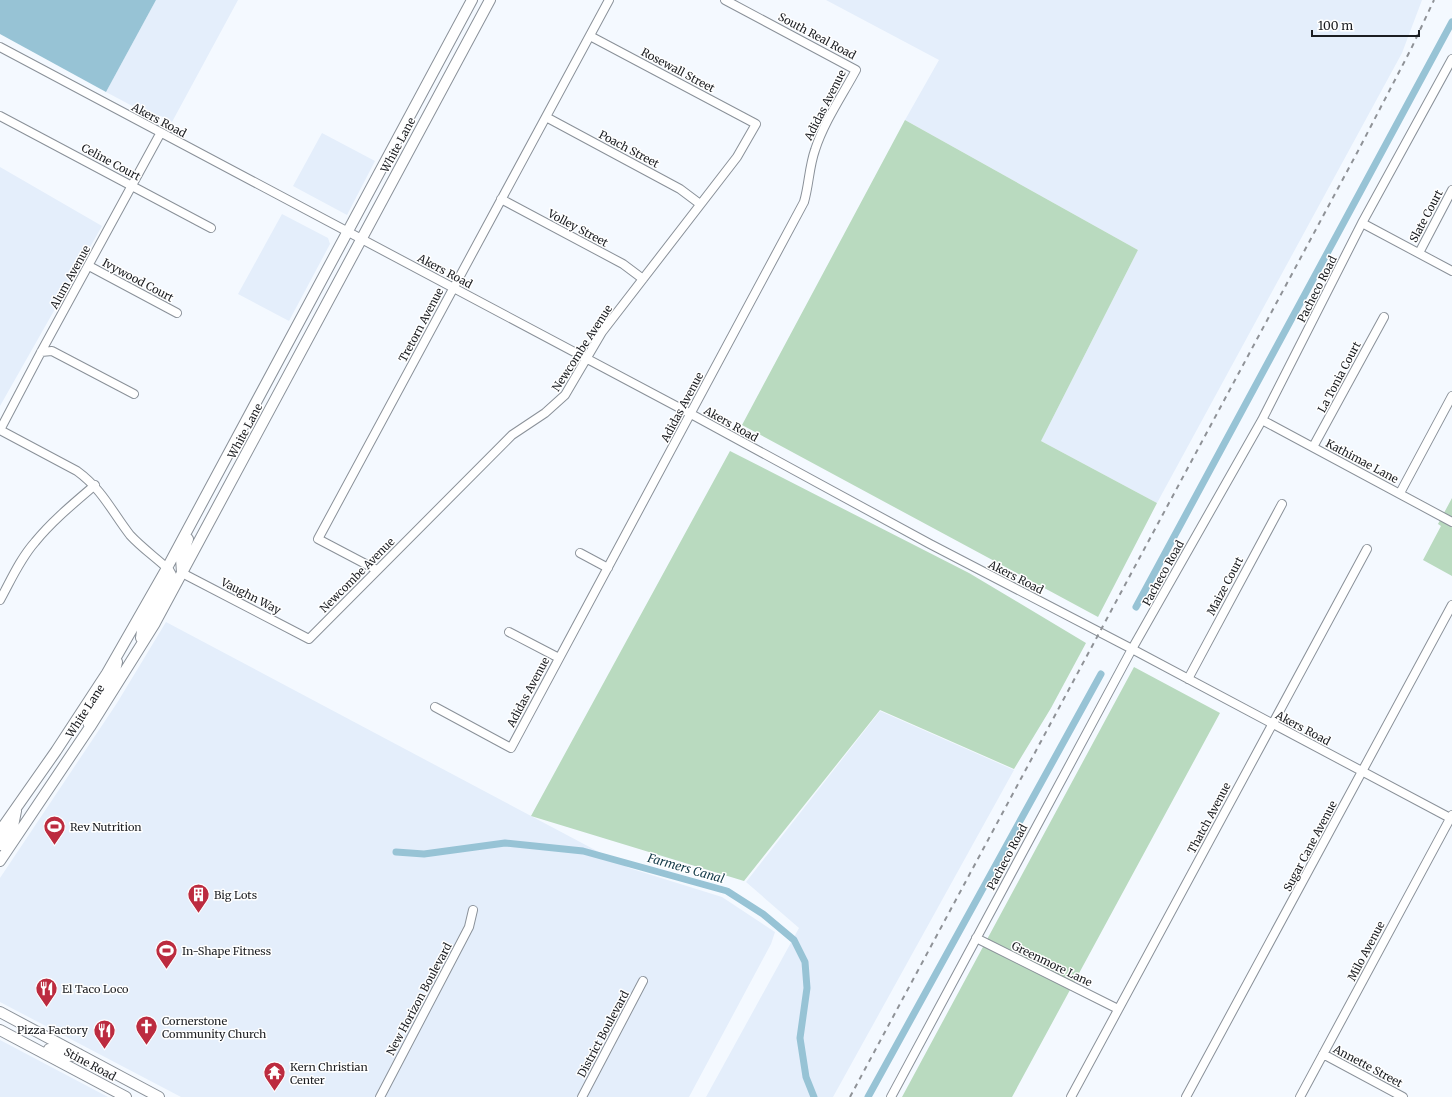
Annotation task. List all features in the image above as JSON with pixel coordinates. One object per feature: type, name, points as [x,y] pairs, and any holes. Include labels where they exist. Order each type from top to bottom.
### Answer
[{"type":"main road","name":"White Lane","points":[[0,832],[77,720],[119,654],[167,568],[472,0]]},
{"type":"main road","name":"White Lane","points":[[0,860],[90,727],[140,648],[182,574],[490,0]]},
{"type":"main road","points":[[182,574],[181,558],[198,509]]},
{"type":"main road","points":[[140,648],[142,631],[170,580],[171,575],[167,568]]},
{"type":"main road","points":[[90,727],[87,720],[114,675],[119,654]]},
{"type":"main road","points":[[0,845],[13,826],[16,809]]},
{"type":"main road","name":"Stine Road","points":[[0,1012],[159,1097]]},
{"type":"main road","name":"Stine Road","points":[[0,1030],[126,1097]]},
{"type":"main road","points":[[9,1035],[66,1056],[72,1057],[79,1054]]},
{"type":"street","name":"Tretorn Avenue","points":[[377,570],[318,539],[609,0]]},
{"type":"street","name":"South Real Road","points":[[725,0],[856,70]]},
{"type":"street","name":"Rosewall Street","points":[[590,36],[756,124]]},
{"type":"street","name":"Akers Road","points":[[0,48],[587,359],[930,544],[1451,818]]},
{"type":"street","name":"Pacheco Road","points":[[891,1097],[1132,649],[1262,420],[1362,223],[1452,59]]},
{"type":"street","name":"Adidas Avenue","points":[[435,707],[511,748],[799,213],[808,187],[811,164],[819,140],[856,70]]},
{"type":"street","name":"Celine Court","points":[[0,116],[211,228]]},
{"type":"street","name":"Poach Street","points":[[546,117],[680,189],[700,204]]},
{"type":"street","name":"Newcombe Avenue","points":[[309,639],[512,435],[556,405],[573,384],[602,332],[736,157],[756,124]]},
{"type":"street","name":"Alum Avenue","points":[[0,430],[160,134]]},
{"type":"street","name":"Slate Court","points":[[1419,253],[1452,190]]},
{"type":"street","name":"Volley Street","points":[[501,199],[622,264],[643,279]]},
{"type":"street","points":[[1362,223],[1452,271]]},
{"type":"street","name":"Ivywood Court","points":[[89,266],[177,313]]},
{"type":"street","name":"La Tonia Court","points":[[1313,447],[1384,317]]},
{"type":"street","points":[[41,352],[52,351],[134,394]]},
{"type":"street","points":[[1400,493],[1452,396]]},
{"type":"street","name":"Kathimae Lane","points":[[1262,420],[1452,522]]},
{"type":"street","points":[[0,430],[77,471],[95,485],[137,543],[167,568]]},
{"type":"street","points":[[0,600],[34,542],[63,513],[95,485]]},
{"type":"street","name":"Maize Court","points":[[1188,679],[1282,504]]},
{"type":"street","name":"Thatch Avenue","points":[[1071,1097],[1367,549]]},
{"type":"street","points":[[580,553],[608,568]]},
{"type":"street","name":"Vaughn Way","points":[[182,574],[309,639]]},
{"type":"street","name":"Sugar Cane Avenue","points":[[1186,1097],[1452,605]]},
{"type":"street","points":[[509,632],[559,658]]},
{"type":"street","name":"Milo Avenue","points":[[1300,1097],[1451,818]]},
{"type":"street","name":"New Horizon Boulevard","points":[[380,1097],[469,926],[473,910]]},
{"type":"street","name":"Greenmore Lane","points":[[976,938],[1118,1009]]},
{"type":"street","name":"District Boulevard","points":[[582,1097],[643,981]]},
{"type":"street","name":"Annette Street","points":[[1323,1054],[1403,1097]]},
{"type":"shaded area","points":[[156,0],[238,0],[172,122],[161,116],[155,118],[106,92]]},
{"type":"shaded area","points":[[826,0],[1422,0],[1402,53],[1157,503],[1041,441],[1138,250],[905,120],[939,60]]},
{"type":"shaded area","points":[[322,133],[375,161],[347,215],[293,186]]},
{"type":"shaded area","points":[[0,167],[102,226],[0,406]]},
{"type":"shaded area","points":[[282,214],[328,238],[330,244],[289,321],[238,294]]},
{"type":"shaded area","points":[[166,622],[629,868],[722,897],[775,932],[771,944],[689,1097],[181,1097],[0,1002],[0,878],[117,703]]},
{"type":"shaded area","points":[[880,711],[1014,770],[833,1097],[706,1097],[799,928],[746,882]]},
{"type":"shaded area","points":[[0,1040],[108,1097],[0,1097]]},
{"type":"green space","points":[[905,120],[1138,250],[1041,441],[1157,503],[1098,617],[742,425]]},
{"type":"green space","points":[[730,451],[969,573],[1086,643],[1051,708],[1014,769],[880,710],[744,881],[531,816]]},
{"type":"green space","points":[[1452,498],[1452,576],[1423,560],[1441,526],[1438,524]]},
{"type":"green space","points":[[1134,667],[1220,713],[1012,1097],[902,1097]]},
{"type":"water","points":[[0,0],[156,0],[106,92],[0,34]]},
{"type":"waterway","points":[[1136,607],[1452,22]]},
{"type":"waterway","points":[[868,1097],[1101,674]]},
{"type":"waterway","name":"Farmers Canal","points":[[396,852],[424,854],[505,843],[583,851],[727,891],[763,914],[794,940],[805,962],[807,988],[800,1038],[806,1077],[814,1097]]},
{"type":"railway","points":[[850,1097],[1358,151],[1411,49],[1434,0]]},
{"type":"place","name":"Rev Nutrition","points":[[55,846]]},
{"type":"place","name":"Big Lots","points":[[198,914]]},
{"type":"place","name":"In-Shape Fitness","points":[[166,970]]},
{"type":"place","name":"El Taco Loco","points":[[46,1008]]},
{"type":"place","name":"Cornerstone Community Church","points":[[147,1046]]},
{"type":"place","name":"Pizza Factory","points":[[104,1050]]},
{"type":"place","name":"Kern Christian Center","points":[[275,1092]]}]
